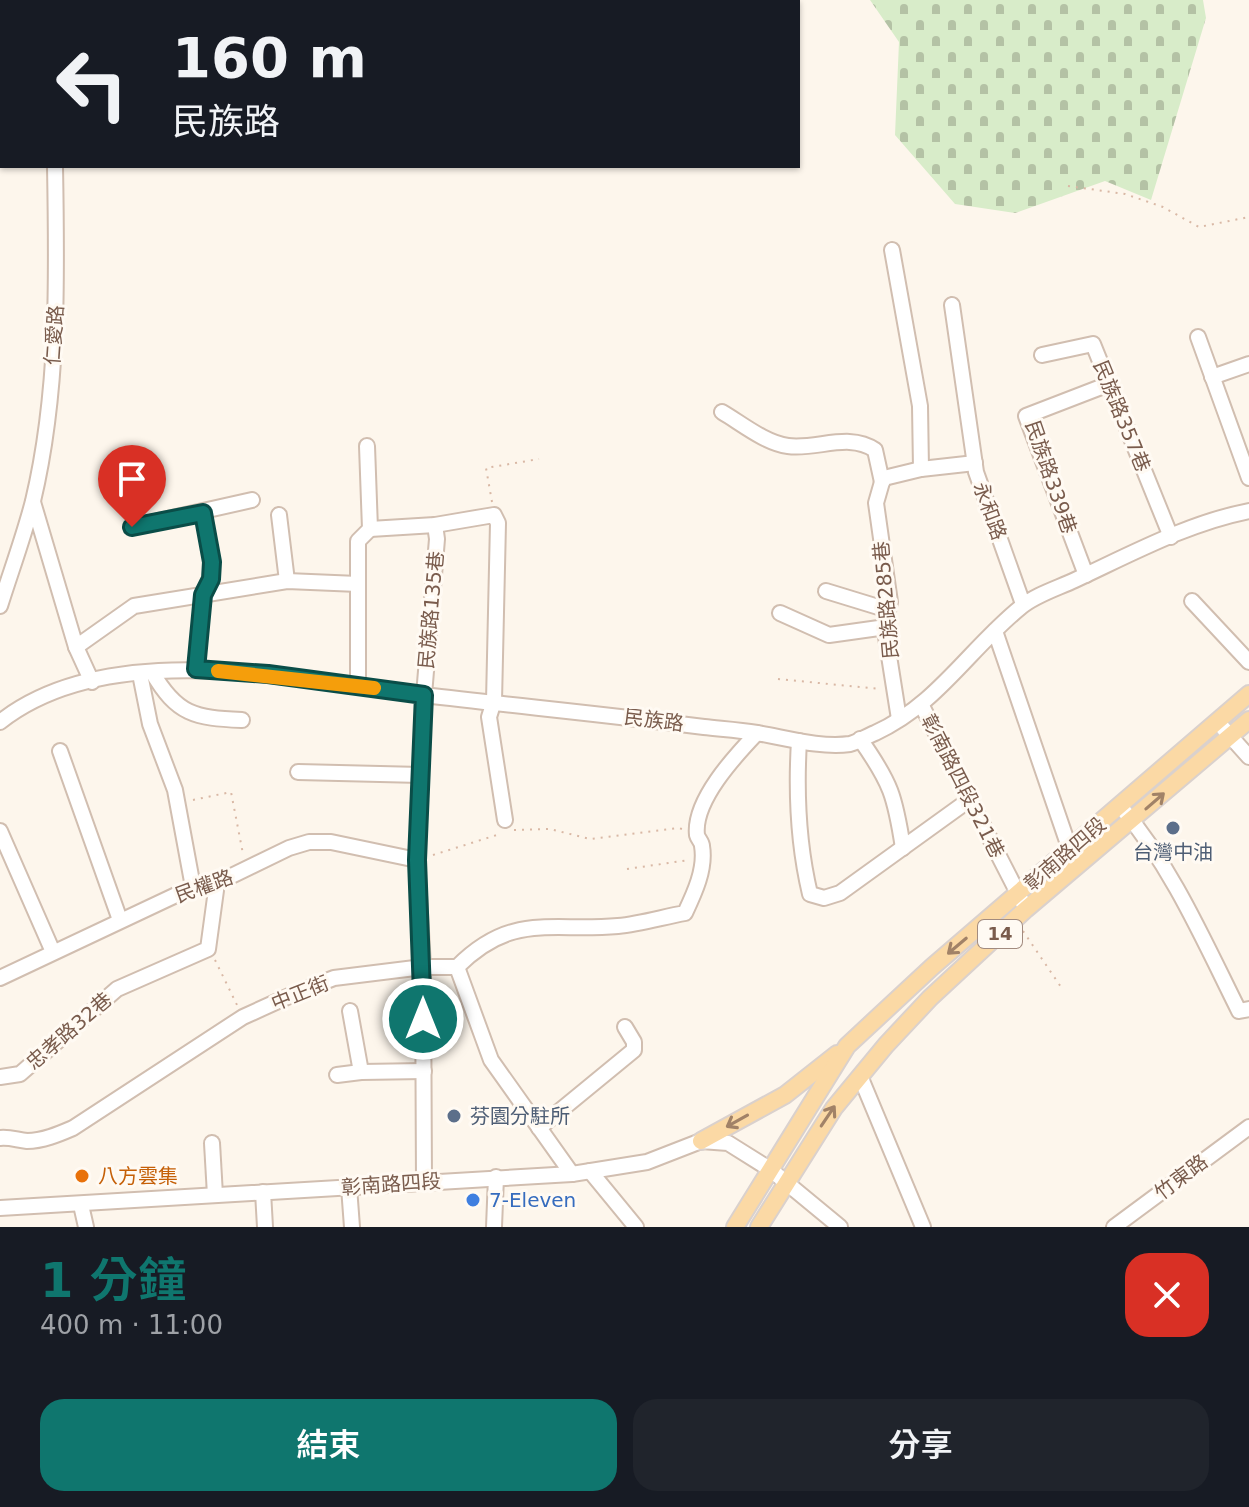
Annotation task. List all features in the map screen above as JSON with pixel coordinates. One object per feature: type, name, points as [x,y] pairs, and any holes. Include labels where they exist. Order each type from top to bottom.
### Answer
[{"type":"main road","name":"彰南路四段","points":[[786,1182],[834,1108],[860,1076],[930,998],[1020,908],[1070,850],[1249,694]]},
{"type":"main road","name":"彰南路四段","points":[[771,1170],[847,1046],[932,967],[1020,908],[1133,820],[1249,720]]},
{"type":"main road","points":[[701,1141],[785,1095],[847,1046]]},
{"type":"main road","name":"14","points":[[735,1227],[771,1170]]},
{"type":"main road","name":"14","points":[[759,1227],[786,1182]]},
{"type":"street","name":"仁愛路","points":[[0,606],[33,502],[46,429],[57,291],[55,168]]},
{"type":"street","points":[[892,250],[920,406],[921,469]]},
{"type":"street","points":[[952,305],[975,463]]},
{"type":"street","points":[[1198,337],[1249,478]]},
{"type":"street","name":"民族路357巷","points":[[1042,355],[1093,344],[1171,537]]},
{"type":"street","points":[[1212,377],[1249,364]]},
{"type":"street","name":"民族路339巷","points":[[1086,575],[1026,416],[1109,384]]},
{"type":"street","points":[[722,412],[764,437],[788,446],[841,442],[867,445],[875,450],[882,482]]},
{"type":"street","points":[[367,446],[370,529]]},
{"type":"street","name":"永和路","points":[[882,482],[884,478],[921,469],[975,463],[1023,604]]},
{"type":"street","name":"民族路285巷","points":[[882,482],[876,503],[890,602],[886,627],[899,719]]},
{"type":"street","points":[[132,527],[252,500]]},
{"type":"street","points":[[33,502],[76,647],[92,682]]},
{"type":"street","name":"民族路","points":[[0,722],[37,698],[92,682],[121,675],[196,669],[494,701],[757,733],[799,741],[851,744],[922,706],[1023,604],[1222,516],[1249,511]]},
{"type":"street","points":[[196,669],[203,595],[211,579],[212,562],[203,513]]},
{"type":"street","points":[[279,515],[287,581]]},
{"type":"street","points":[[358,685],[358,541],[370,529],[435,525],[494,515],[498,523],[494,701],[489,717],[506,828]]},
{"type":"street","name":"民族路135巷","points":[[424,1182],[423,967],[417,860],[424,695],[437,539],[435,525]]},
{"type":"street","points":[[76,647],[134,606],[287,581],[358,584]]},
{"type":"street","points":[[826,591],[888,610]]},
{"type":"street","points":[[1192,601],[1249,662]]},
{"type":"street","points":[[780,613],[829,635],[886,627]]},
{"type":"street","points":[[995,631],[1070,850]]},
{"type":"street","points":[[146,673],[193,716],[242,720]]},
{"type":"street","points":[[146,673],[150,724],[175,790],[193,887]]},
{"type":"street","name":"彰南路四段321巷","points":[[922,706],[1020,908]]},
{"type":"street","points":[[1218,721],[1249,757]]},
{"type":"street","points":[[572,1174],[491,1060],[457,967],[476,948],[497,936],[547,925],[618,926],[685,913],[696,890],[702,858],[702,846],[697,834],[703,807],[715,782],[757,733]]},
{"type":"street","points":[[860,739],[886,775],[896,801],[903,848]]},
{"type":"street","points":[[799,741],[796,785],[810,894],[824,898],[840,893],[969,800]]},
{"type":"street","points":[[60,751],[120,920]]},
{"type":"street","points":[[298,772],[421,775]]},
{"type":"street","points":[[1121,807],[1133,820],[1188,908],[1239,1011],[1249,1009]]},
{"type":"street","points":[[0,831],[53,952]]},
{"type":"street","name":"民權路","points":[[0,978],[193,887],[217,883],[289,848],[309,842],[331,842],[417,860]]},
{"type":"street","points":[[208,949],[217,883]]},
{"type":"street","name":"忠孝路32巷","points":[[0,1077],[20,1074],[117,989],[208,949]]},
{"type":"street","name":"中正街","points":[[0,1138],[12,1136],[25,1141],[55,1136],[73,1128],[243,1017],[334,978],[423,967],[457,967]]},
{"type":"street","points":[[350,1011],[361,1072]]},
{"type":"street","points":[[539,1128],[634,1050],[634,1042],[625,1027]]},
{"type":"street","points":[[337,1075],[424,1071]]},
{"type":"street","points":[[860,1076],[923,1227]]},
{"type":"street","name":"竹東路","points":[[1114,1227],[1249,1127]]},
{"type":"street","points":[[701,1141],[728,1143],[771,1170],[840,1227]]},
{"type":"street","name":"彰南路四段","points":[[0,1208],[572,1174],[647,1162],[701,1141]]},
{"type":"street","points":[[212,1143],[215,1195]]},
{"type":"street","points":[[590,1171],[636,1227]]},
{"type":"street","points":[[494,1227],[496,1177]]},
{"type":"street","points":[[349,1187],[352,1227]]},
{"type":"street","points":[[263,1192],[265,1227]]},
{"type":"street","points":[[81,1205],[86,1227]]},
{"type":"path","points":[[1068,186],[1125,194],[1163,207],[1199,227],[1249,217]]},
{"type":"path","points":[[494,515],[486,468],[539,459]]},
{"type":"path","points":[[778,679],[895,691]]},
{"type":"path","points":[[178,803],[231,792],[246,871]]},
{"type":"path","points":[[417,860],[506,828],[550,829],[590,839],[679,828],[697,834]]},
{"type":"path","points":[[627,869],[702,858]]},
{"type":"path","points":[[1020,908],[1061,987]]},
{"type":"path","points":[[208,949],[243,1017]]},
{"type":"green space","points":[[870,0],[1203,0],[1206,18],[1151,200],[1105,181],[1015,213],[955,204],[895,135],[899,42]]},
{"type":"slow traffic","points":[[218,671],[268,674],[374,688]]},
{"type":"place","name":"台灣中油","points":[[1173,828]]},
{"type":"place","name":"芬園分駐所","points":[[454,1116]]},
{"type":"place","name":"八方雲集","points":[[82,1176]]},
{"type":"place","name":"7-Eleven","points":[[473,1200]]},
{"type":"route","points":[[132,527],[203,513],[212,562],[211,579],[203,595],[196,669],[268,674],[424,695],[417,860],[423,1019]]}]
